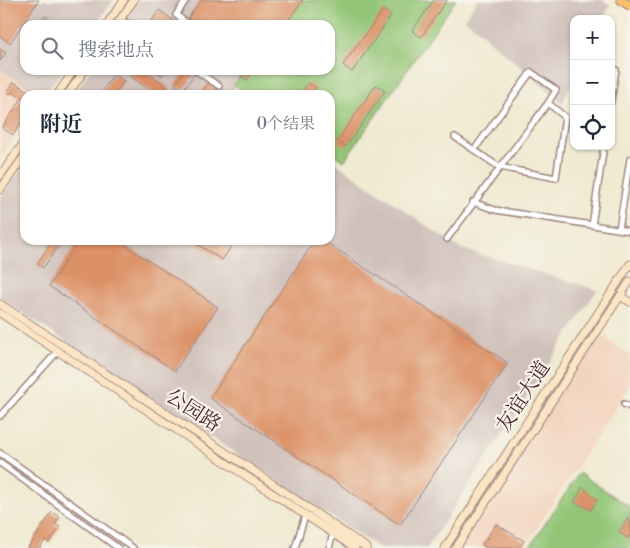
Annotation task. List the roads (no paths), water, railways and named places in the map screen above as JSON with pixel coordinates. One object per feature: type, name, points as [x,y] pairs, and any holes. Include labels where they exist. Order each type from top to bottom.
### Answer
[{"type":"main road","points":[[621,0],[630,6]]},
{"type":"street","points":[[110,20],[124,0]]},
{"type":"street","points":[[119,20],[134,0]]},
{"type":"street","points":[[183,20],[176,15],[186,0]]},
{"type":"street","points":[[615,76],[616,70]]},
{"type":"street","points":[[447,239],[556,90],[532,72],[474,150]]},
{"type":"street","points":[[60,90],[71,75]]},
{"type":"street","points":[[71,90],[81,75]]},
{"type":"street","points":[[202,75],[219,86]]},
{"type":"street","points":[[455,137],[499,167],[556,178],[565,118],[548,103]]},
{"type":"street","points":[[0,176],[20,147]]},
{"type":"street","points":[[592,225],[603,150]]},
{"type":"street","points":[[619,229],[630,159]]},
{"type":"street","points":[[0,190],[20,162]]},
{"type":"street","points":[[473,202],[495,210],[630,230]]},
{"type":"street","name":"友谊大道","points":[[444,548],[630,264]]},
{"type":"street","name":"友谊大道","points":[[456,548],[630,281]]},
{"type":"street","points":[[620,296],[630,302]]},
{"type":"street","name":"公园路","points":[[0,304],[196,432],[367,548]]},
{"type":"street","points":[[0,312],[355,548]]},
{"type":"street","points":[[0,416],[58,351]]},
{"type":"street","points":[[624,404],[630,408]]},
{"type":"street","points":[[0,453],[133,548]]},
{"type":"street","points":[[0,463],[118,548]]},
{"type":"street","points":[[295,548],[305,516]]},
{"type":"street","points":[[330,548],[333,534]]}]
